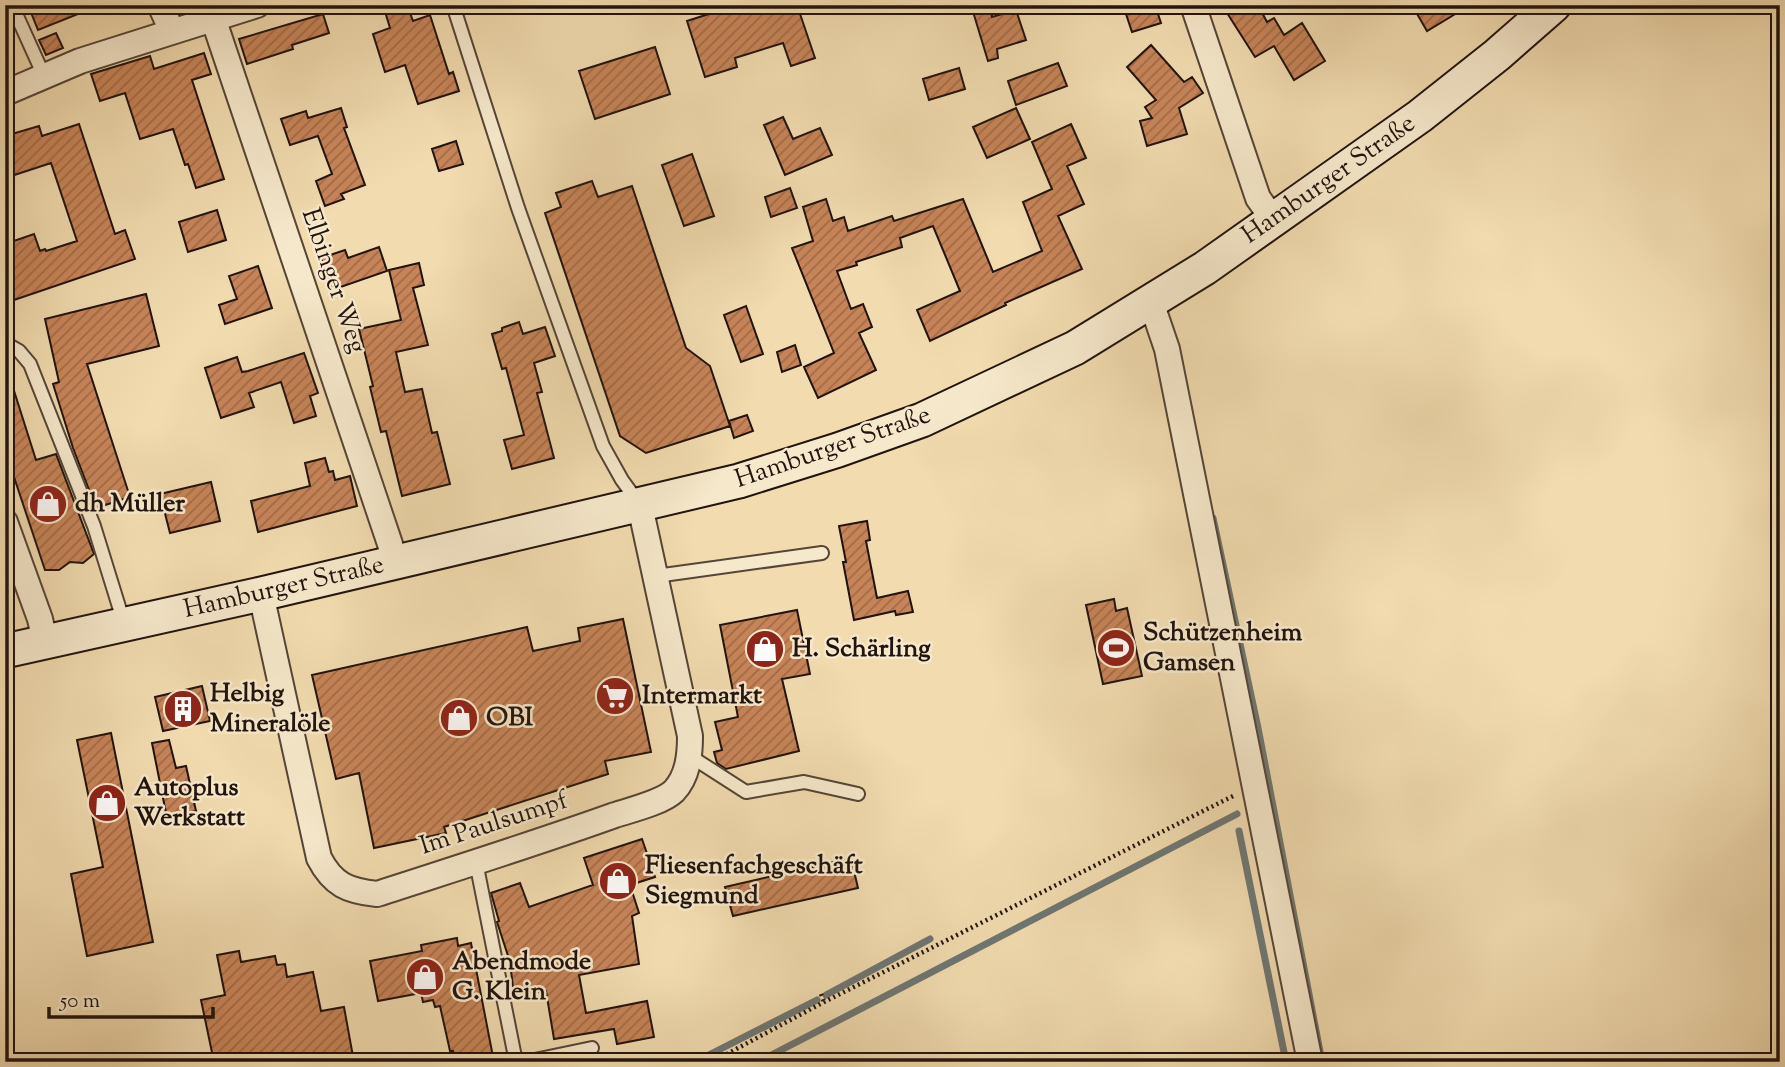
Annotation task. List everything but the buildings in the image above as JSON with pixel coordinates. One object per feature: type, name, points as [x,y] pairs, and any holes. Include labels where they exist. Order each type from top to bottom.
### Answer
[{"type":"street","points":[[160,5],[172,31]]},
{"type":"street","points":[[5,93],[80,61],[257,5]]},
{"type":"street","points":[[1193,5],[1258,198],[1273,219]]},
{"type":"street","name":"Hamburger Straße","points":[[5,651],[261,594],[740,481],[922,420],[1075,348],[1151,303],[1420,116],[1497,55],[1554,5]]},
{"type":"street","name":"Elbinger Weg","points":[[213,18],[390,544],[394,563]]},
{"type":"street","points":[[1151,303],[1167,349],[1310,1062]]},
{"type":"street","name":"Im Paulsumpf","points":[[261,594],[319,858],[327,874],[355,891],[377,894],[656,801],[673,792],[685,774],[690,756],[690,736],[640,506]]},
{"type":"street","points":[[5,522],[40,619],[44,642]]},
{"type":"lane","points":[[12,5],[44,76]]},
{"type":"lane","points":[[453,5],[518,208],[603,446],[621,480],[640,506]]},
{"type":"lane","points":[[5,343],[19,351],[30,364],[94,526],[124,623]]},
{"type":"lane","points":[[656,576],[822,553]]},
{"type":"lane","points":[[690,756],[746,792],[804,782],[858,794]]},
{"type":"lane","points":[[476,862],[516,1062]]},
{"type":"lane","points":[[525,1062],[592,1048]]},
{"type":"path","points":[[712,1062],[824,1002],[1254,785]]},
{"type":"path","points":[[821,994],[824,1002]]},
{"type":"waterway","points":[[1213,518],[1258,728],[1322,1062]]},
{"type":"waterway","points":[[758,1062],[1237,814]]},
{"type":"waterway","points":[[1239,831],[1286,1062]]},
{"type":"waterway","points":[[826,995],[930,939]]},
{"type":"waterway","points":[[695,1062],[817,1000]]},
{"type":"place","name":"dh Müller","points":[[48,504]]},
{"type":"place","name":"Schützenheim Gamsen","points":[[1116,648]]},
{"type":"place","name":"H. Schärling","points":[[765,649]]},
{"type":"place","name":"Intermarkt","points":[[615,696]]},
{"type":"place","name":"Helbig Mineralöle","points":[[183,709]]},
{"type":"place","name":"OBI","points":[[459,718]]},
{"type":"place","name":"Autoplus Werkstatt","points":[[107,803]]},
{"type":"place","name":"Fliesenfachgeschäft Siegmund","points":[[618,881]]},
{"type":"place","name":"Abendmode G. Klein","points":[[425,977]]}]
